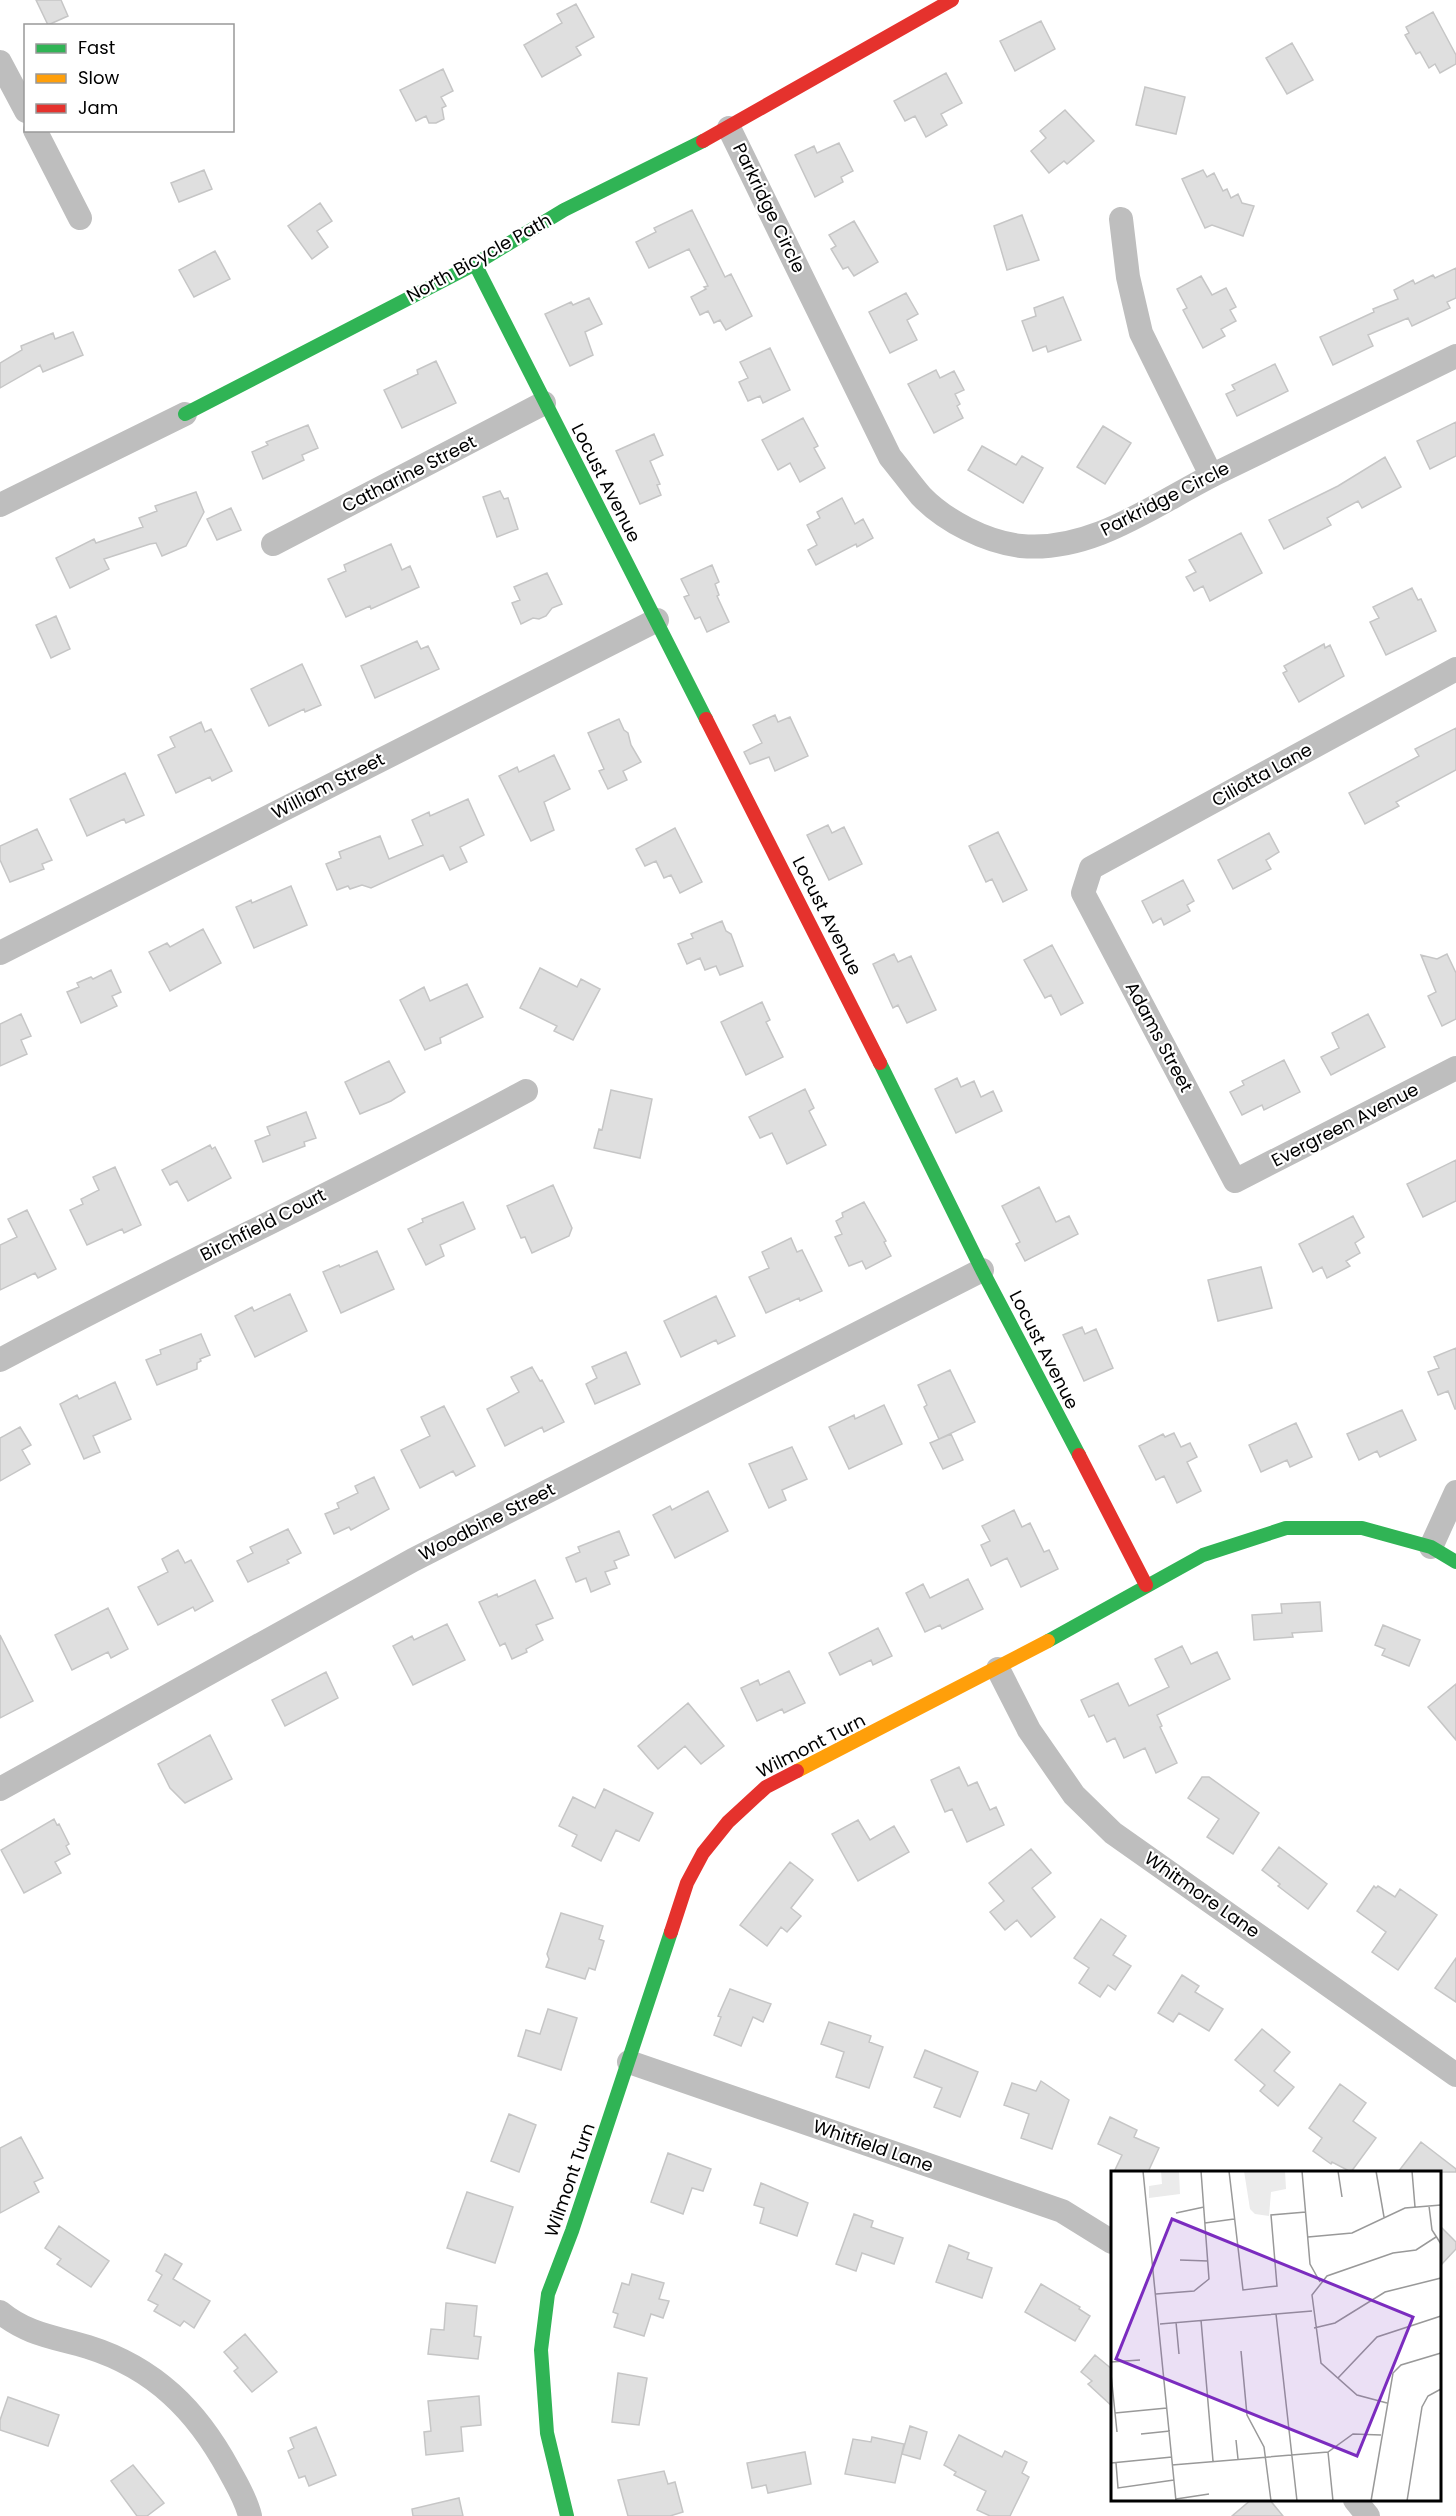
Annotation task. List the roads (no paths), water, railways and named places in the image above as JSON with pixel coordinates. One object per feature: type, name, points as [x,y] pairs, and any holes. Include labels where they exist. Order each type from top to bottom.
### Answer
[{"type":"street","name":"North Bicycle Path","points":[[0,505],[185,414],[474,264],[564,210],[729,128],[952,0]]},
{"type":"street","points":[[0,62],[24,107]]},
{"type":"street","name":"Parkridge Circle","points":[[729,128],[890,457],[922,497],[954,522],[987,537],[1021,546],[1060,545],[1097,535],[1134,518],[1211,475],[1456,356]]},
{"type":"street","points":[[36,132],[76,210]]},
{"type":"street","points":[[1121,219],[1128,277],[1141,333],[1211,475]]},
{"type":"street","name":"Locust Avenue","points":[[474,264],[841,984],[982,1270],[1146,1585]]},
{"type":"street","name":"Catharine Street","points":[[273,544],[544,403]]},
{"type":"street","name":"William Street","points":[[0,953],[657,620]]},
{"type":"street","name":"Ciliotta Lane","points":[[1083,893],[1091,868],[1456,669]]},
{"type":"street","name":"Adams Street","points":[[1083,893],[1235,1181]]},
{"type":"street","name":"Evergreen Avenue","points":[[1235,1181],[1456,1068]]},
{"type":"street","name":"Birchfield Court","points":[[0,1359],[292,1209],[432,1142],[526,1091]]},
{"type":"street","name":"Woodbine Street","points":[[0,1789],[413,1560],[982,1270]]},
{"type":"street","points":[[1431,1547],[1456,1492]]},
{"type":"street","name":"Wilmont Turn","points":[[567,2516],[547,2433],[541,2349],[548,2294],[572,2231],[687,1883],[703,1852],[728,1822],[766,1787],[998,1669],[1203,1555],[1286,1528],[1362,1528],[1431,1547],[1456,1562]]},
{"type":"street","name":"Whitmore Lane","points":[[998,1669],[1029,1730],[1074,1795],[1113,1833],[1224,1909],[1456,2075]]},
{"type":"street","name":"Whitfield Lane","points":[[629,2062],[1062,2211],[1111,2241]]},
{"type":"street","points":[[0,2312],[16,2325],[119,2359],[181,2400],[214,2442],[247,2504],[250,2516]]},
{"type":"street","points":[[1357,2501],[1368,2516]]}]
